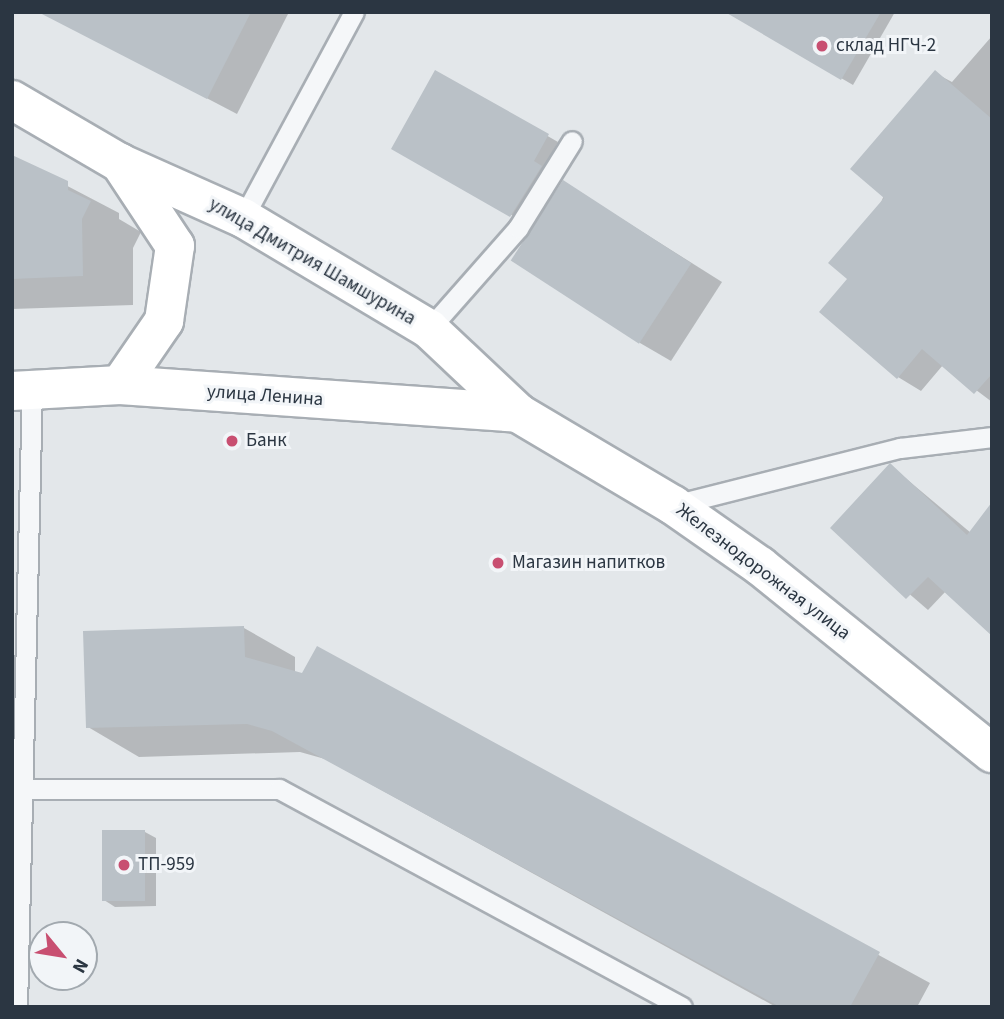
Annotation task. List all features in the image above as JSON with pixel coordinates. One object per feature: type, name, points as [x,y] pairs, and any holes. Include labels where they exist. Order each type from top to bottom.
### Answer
[{"type":"street","name":"улица Дмитрия Шамшурина","points":[[12,100],[120,163],[243,218],[429,329],[518,413]]},
{"type":"street","points":[[120,163],[175,246],[164,321],[120,385]]},
{"type":"street","name":"улица Ленина","points":[[22,390],[120,385],[518,413]]},
{"type":"street","name":"Железнодорожная улица","points":[[518,413],[673,505],[839,626],[992,753]]},
{"type":"lane","points":[[243,218],[354,12]]},
{"type":"lane","points":[[429,329],[518,228],[572,141]]},
{"type":"lane","points":[[16,1007],[22,390]]},
{"type":"lane","points":[[673,505],[900,448],[992,436]]},
{"type":"lane","points":[[20,789],[279,789],[682,1007]]},
{"type":"building","points":[[38,12],[251,12],[207,99]]},
{"type":"building","name":"склад НГЧ-2","points":[[725,12],[881,12],[841,80]]},
{"type":"building","points":[[435,70],[549,134],[534,161],[542,166],[510,217],[391,149]]},
{"type":"building","points":[[935,70],[992,119],[992,374],[974,394],[922,349],[897,379],[819,312],[847,279],[828,263],[884,198],[850,169]]},
{"type":"building","points":[[12,155],[68,181],[68,190],[91,201],[82,219],[83,276],[12,279]]},
{"type":"building","points":[[563,180],[691,263],[639,344],[511,261]]},
{"type":"building","points":[[890,463],[967,535],[992,502],[992,636],[928,577],[906,599],[830,528]]},
{"type":"building","points":[[244,626],[245,657],[302,673],[317,646],[880,952],[850,1007],[780,1007],[272,731],[247,724],[86,728],[83,631]]},
{"type":"building","name":"ТП-959","points":[[102,830],[145,830],[145,901],[102,901]]},
{"type":"place","name":"склад НГЧ-2","points":[[822,46]]},
{"type":"place","name":"Банк","points":[[232,441]]},
{"type":"place","name":"Магазин напитков","points":[[498,563]]},
{"type":"place","name":"ТП-959","points":[[124,865]]}]
